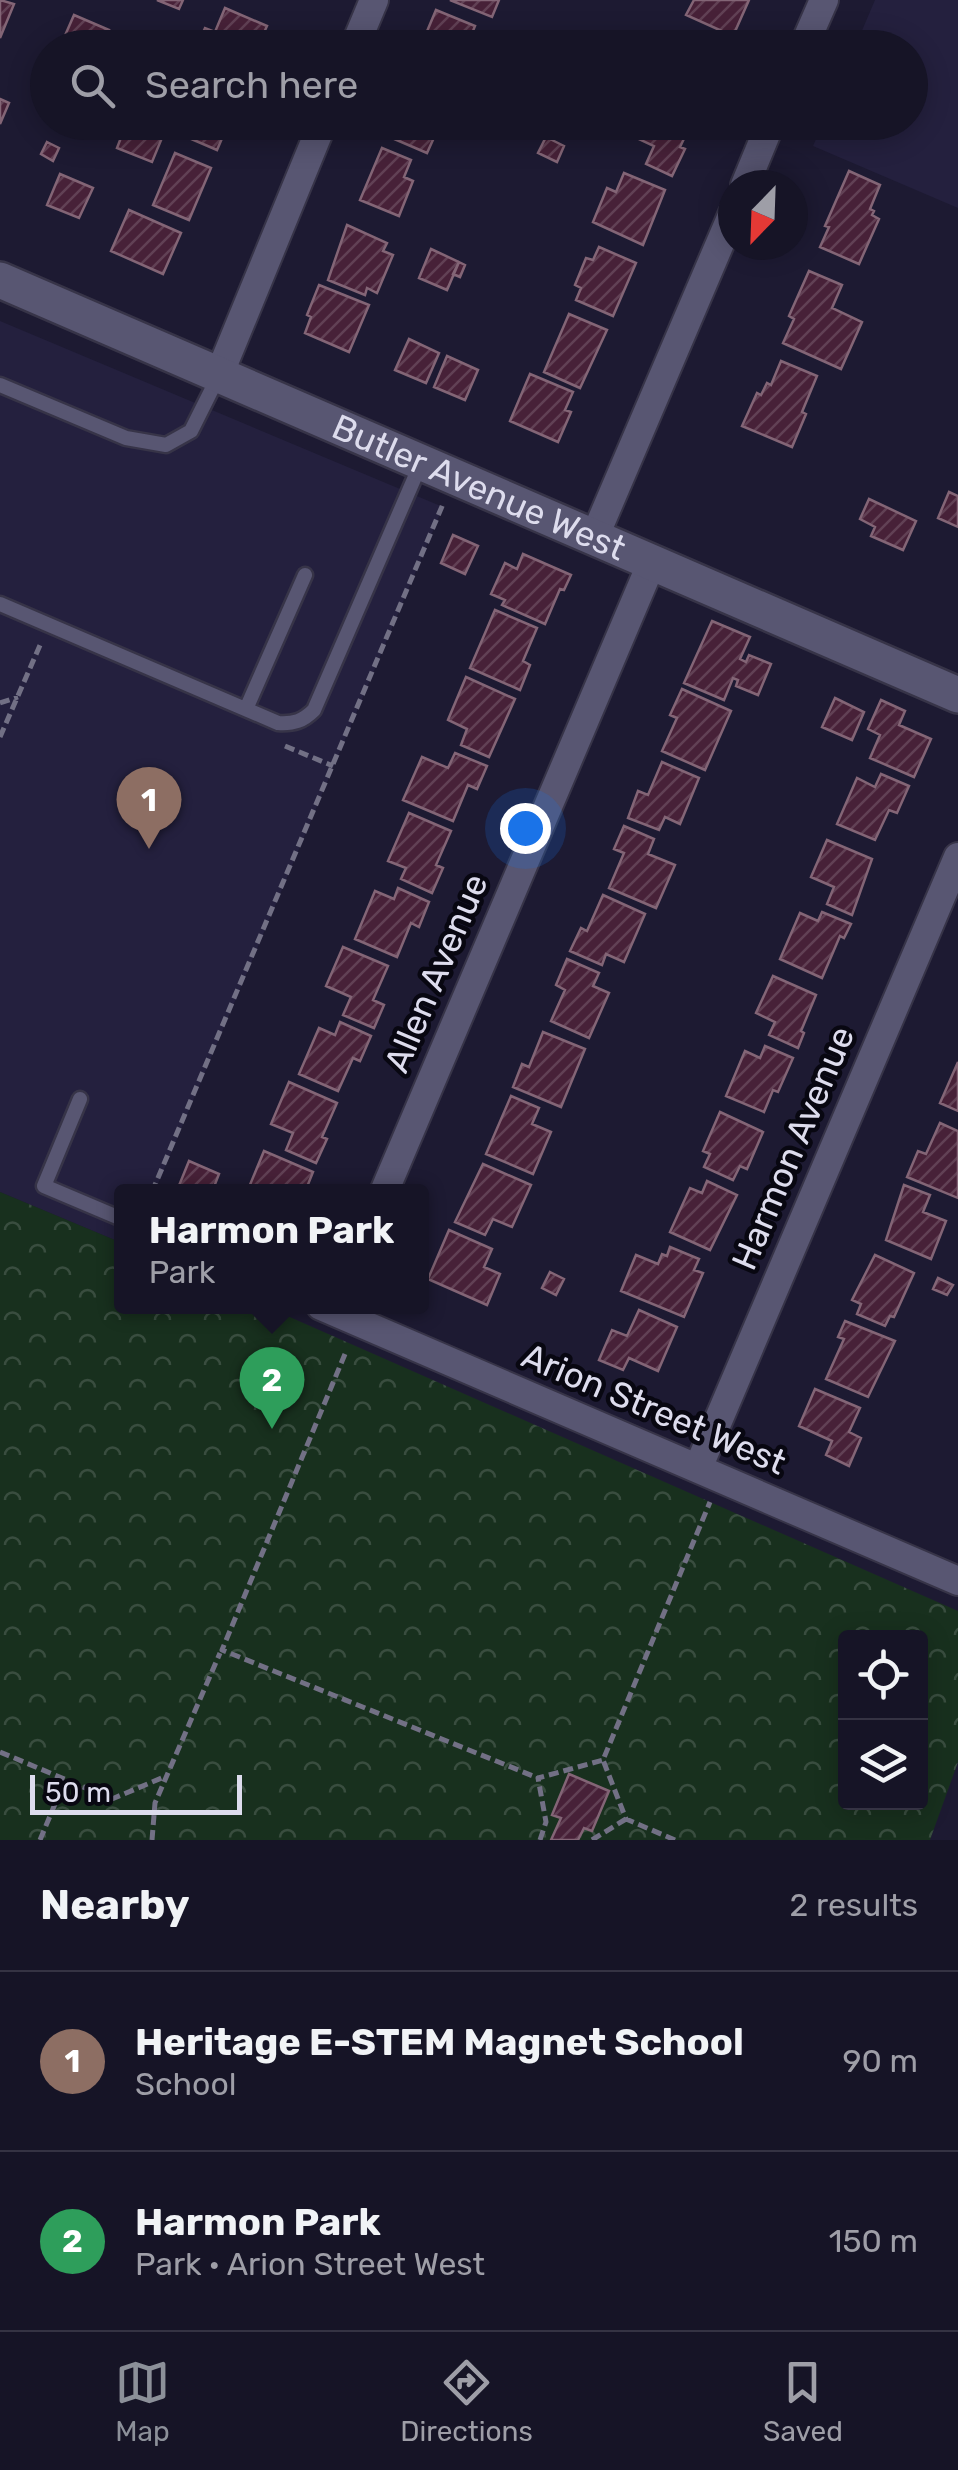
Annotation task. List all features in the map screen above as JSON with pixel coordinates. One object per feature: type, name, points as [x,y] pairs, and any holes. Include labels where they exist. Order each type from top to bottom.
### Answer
[{"type":"street","points":[[362,30],[374,0]]},
{"type":"street","points":[[812,30],[824,0]]},
{"type":"street","points":[[219,375],[317,140]]},
{"type":"street","points":[[751,170],[764,140]]},
{"type":"street","points":[[594,538],[718,248]]},
{"type":"street","name":"Butler Avenue West","points":[[0,280],[958,695]]},
{"type":"street","name":"Allen Avenue","points":[[387,1184],[652,562]]},
{"type":"street","name":"Harmon Avenue","points":[[698,1468],[958,857]]},
{"type":"street","name":"Arion Street West","points":[[343,1314],[958,1582]]},
{"type":"lane","points":[[0,385],[126,438],[166,445],[190,430],[219,375]]},
{"type":"lane","points":[[0,604],[278,724],[292,724],[314,710],[421,462]]},
{"type":"lane","points":[[246,709],[305,575]]},
{"type":"lane","points":[[80,1098],[44,1186],[114,1216]]},
{"type":"path","points":[[155,1184],[444,502]]},
{"type":"path","points":[[0,737],[41,643]]},
{"type":"path","points":[[0,703],[18,697]]},
{"type":"path","points":[[344,1354],[222,1650],[538,1778],[603,1760]]},
{"type":"path","points":[[675,1840],[626,1819],[603,1760],[710,1502]]},
{"type":"path","points":[[152,1840],[156,1803],[220,1652]]},
{"type":"path","points":[[0,1752],[112,1799],[167,1776]]},
{"type":"path","points":[[538,1778],[546,1822],[540,1840]]},
{"type":"path","points":[[40,1840],[65,1780]]},
{"type":"path","points":[[592,1840],[626,1819]]},
{"type":"shaded area","points":[[875,0],[958,0],[958,208],[813,146],[816,140],[928,140],[928,30],[862,30]]},
{"type":"shaded area","points":[[0,321],[443,507],[158,1184],[114,1184],[114,1240],[0,1192]]},
{"type":"green space","points":[[0,1192],[114,1240],[114,1314],[283,1314],[958,1611],[958,1762],[930,1840],[0,1840]]},
{"type":"building","points":[[0,0],[14,4],[0,38]]},
{"type":"building","points":[[157,0],[183,0],[179,9]]},
{"type":"building","points":[[450,0],[499,0],[492,17]]},
{"type":"building","points":[[694,0],[749,0],[736,30],[720,30],[686,15]]},
{"type":"building","points":[[225,8],[267,26],[265,30],[216,30]]},
{"type":"building","points":[[436,10],[475,26],[473,30],[428,30]]},
{"type":"building","points":[[74,15],[109,30],[67,30]]},
{"type":"building","points":[[0,99],[9,103],[0,124]]},
{"type":"building","points":[[120,140],[161,140],[152,162],[117,148]]},
{"type":"building","points":[[194,140],[221,140],[217,150]]},
{"type":"building","points":[[397,140],[433,140],[427,153]]},
{"type":"building","points":[[544,140],[564,146],[557,162],[538,153]]},
{"type":"building","points":[[641,140],[683,140],[680,147],[685,149],[672,176],[646,164],[654,146]]},
{"type":"building","points":[[47,142],[59,148],[53,161],[41,154]]},
{"type":"building","points":[[382,148],[411,160],[404,177],[413,181],[399,216],[360,200]]},
{"type":"building","points":[[175,153],[211,168],[189,220],[153,205]]},
{"type":"building","points":[[849,171],[880,185],[870,209],[879,219],[859,264],[820,247]]},
{"type":"building","points":[[624,173],[665,190],[643,245],[593,222],[607,188],[616,192]]},
{"type":"building","points":[[60,174],[93,188],[79,218],[47,205]]},
{"type":"building","points":[[129,210],[181,233],[163,274],[111,251]]},
{"type":"building","points":[[347,225],[387,243],[383,251],[393,255],[377,293],[367,288],[365,295],[328,280]]},
{"type":"building","points":[[599,247],[636,263],[613,316],[576,300],[581,288],[575,285],[586,258],[593,260]]},
{"type":"building","points":[[431,249],[459,262],[447,290],[419,278]]},
{"type":"building","points":[[459,262],[465,265],[460,277],[453,274]]},
{"type":"building","points":[[809,271],[842,285],[832,308],[862,322],[841,369],[783,343],[794,319],[789,316]]},
{"type":"building","points":[[319,285],[369,305],[349,352],[305,333],[311,317],[307,315]]},
{"type":"building","points":[[569,314],[607,330],[580,388],[544,372]]},
{"type":"building","points":[[409,339],[439,353],[426,383],[395,370]]},
{"type":"building","points":[[447,356],[478,370],[465,400],[434,387]]},
{"type":"building","points":[[781,361],[817,376],[792,447],[742,426],[757,393],[761,395],[767,383],[771,385]]},
{"type":"building","points":[[530,374],[573,392],[565,410],[571,412],[558,442],[510,421]]},
{"type":"building","points":[[949,492],[958,496],[958,527],[938,518]]},
{"type":"building","points":[[869,499],[916,521],[903,550],[871,536],[875,527],[860,519]]},
{"type":"building","points":[[453,535],[478,546],[465,574],[441,563]]},
{"type":"building","points":[[523,554],[571,575],[564,590],[560,589],[545,624],[502,605],[505,600],[491,594],[505,563],[517,569]]},
{"type":"building","points":[[495,610],[537,628],[523,661],[530,665],[520,690],[470,668]]},
{"type":"building","points":[[712,621],[750,637],[740,659],[746,662],[749,655],[771,664],[758,695],[736,686],[738,680],[733,678],[724,700],[684,683]]},
{"type":"building","points":[[466,677],[515,699],[489,757],[461,745],[467,729],[448,720]]},
{"type":"building","points":[[682,689],[731,711],[705,770],[662,751],[677,718],[670,715]]},
{"type":"building","points":[[835,698],[864,712],[852,740],[822,727]]},
{"type":"building","points":[[881,700],[905,711],[899,725],[931,739],[914,777],[870,758],[880,735],[868,729]]},
{"type":"building","points":[[455,753],[487,766],[477,789],[468,785],[453,821],[403,800],[422,757],[448,768]]},
{"type":"building","points":[[662,762],[699,778],[680,824],[665,817],[659,830],[628,818],[638,791],[648,795]]},
{"type":"building","points":[[881,774],[909,786],[897,813],[889,810],[875,840],[837,824],[857,778],[875,787]]},
{"type":"building","points":[[409,813],[451,831],[436,865],[443,868],[432,893],[401,879],[406,868],[388,861]]},
{"type":"building","points":[[624,826],[654,839],[648,854],[675,865],[656,908],[609,888],[624,853],[614,849]]},
{"type":"building","points":[[827,840],[872,859],[852,915],[827,904],[834,887],[811,877]]},
{"type":"building","points":[[398,888],[429,902],[419,927],[411,923],[397,957],[355,939],[375,891],[394,899]]},
{"type":"building","points":[[603,895],[645,914],[624,962],[606,954],[602,965],[570,951],[581,928],[587,931]]},
{"type":"building","points":[[822,912],[851,924],[844,938],[840,936],[822,978],[780,959],[800,913],[818,921]]},
{"type":"building","points":[[343,947],[388,966],[373,1000],[384,1005],[374,1028],[343,1015],[351,997],[326,986]]},
{"type":"building","points":[[567,959],[599,973],[593,986],[609,993],[589,1038],[551,1021],[565,990],[556,985]]},
{"type":"building","points":[[773,976],[816,995],[798,1048],[769,1035],[775,1022],[756,1013]]},
{"type":"building","points":[[340,1022],[371,1036],[360,1061],[353,1058],[338,1091],[299,1074],[319,1028],[335,1035]]},
{"type":"building","points":[[543,1032],[585,1049],[561,1107],[513,1087],[522,1064],[529,1067]]},
{"type":"building","points":[[765,1046],[793,1058],[764,1112],[726,1096],[745,1051],[760,1058]]},
{"type":"building","points":[[958,1062],[958,1111],[940,1103]]},
{"type":"building","points":[[289,1082],[337,1103],[316,1163],[286,1150],[293,1133],[271,1124]]},
{"type":"building","points":[[511,1096],[539,1108],[532,1124],[551,1132],[533,1174],[486,1154]]},
{"type":"building","points":[[720,1112],[763,1132],[747,1169],[740,1166],[733,1180],[704,1167],[710,1154],[703,1151]]},
{"type":"building","points":[[940,1123],[958,1131],[958,1198],[907,1177],[918,1151],[926,1154]]},
{"type":"building","points":[[264,1151],[313,1172],[308,1184],[250,1184]]},
{"type":"building","points":[[189,1161],[219,1174],[215,1184],[180,1184]]},
{"type":"building","points":[[483,1164],[531,1185],[512,1227],[493,1219],[485,1235],[455,1222]]},
{"type":"building","points":[[707,1181],[737,1195],[710,1250],[670,1232],[690,1188],[702,1193]]},
{"type":"building","points":[[904,1185],[930,1195],[923,1212],[946,1221],[931,1259],[886,1240]]},
{"type":"building","points":[[449,1230],[492,1249],[484,1267],[500,1274],[487,1305],[429,1277]]},
{"type":"building","points":[[670,1247],[699,1259],[694,1270],[703,1273],[684,1317],[621,1291],[636,1255],[658,1264]]},
{"type":"building","points":[[875,1255],[914,1273],[894,1317],[890,1316],[885,1326],[857,1314],[861,1304],[852,1300]]},
{"type":"building","points":[[550,1272],[564,1279],[556,1295],[542,1288]]},
{"type":"building","points":[[938,1278],[953,1285],[947,1295],[933,1289]]},
{"type":"building","points":[[639,1310],[677,1327],[658,1371],[629,1358],[623,1370],[599,1360],[612,1330],[627,1336]]},
{"type":"building","points":[[845,1321],[895,1341],[868,1397],[826,1379],[844,1339],[838,1337]]},
{"type":"building","points":[[815,1389],[860,1408],[849,1432],[861,1438],[849,1466],[826,1455],[832,1441],[799,1426]]},
{"type":"building","points":[[569,1774],[609,1791],[592,1831],[584,1828],[578,1840],[551,1840],[561,1818],[552,1815]]},
{"type":"place","name":"Heritage E-STEM Magnet School","points":[[149,849]]},
{"type":"place","name":"Harmon Park","points":[[272,1429]]}]
